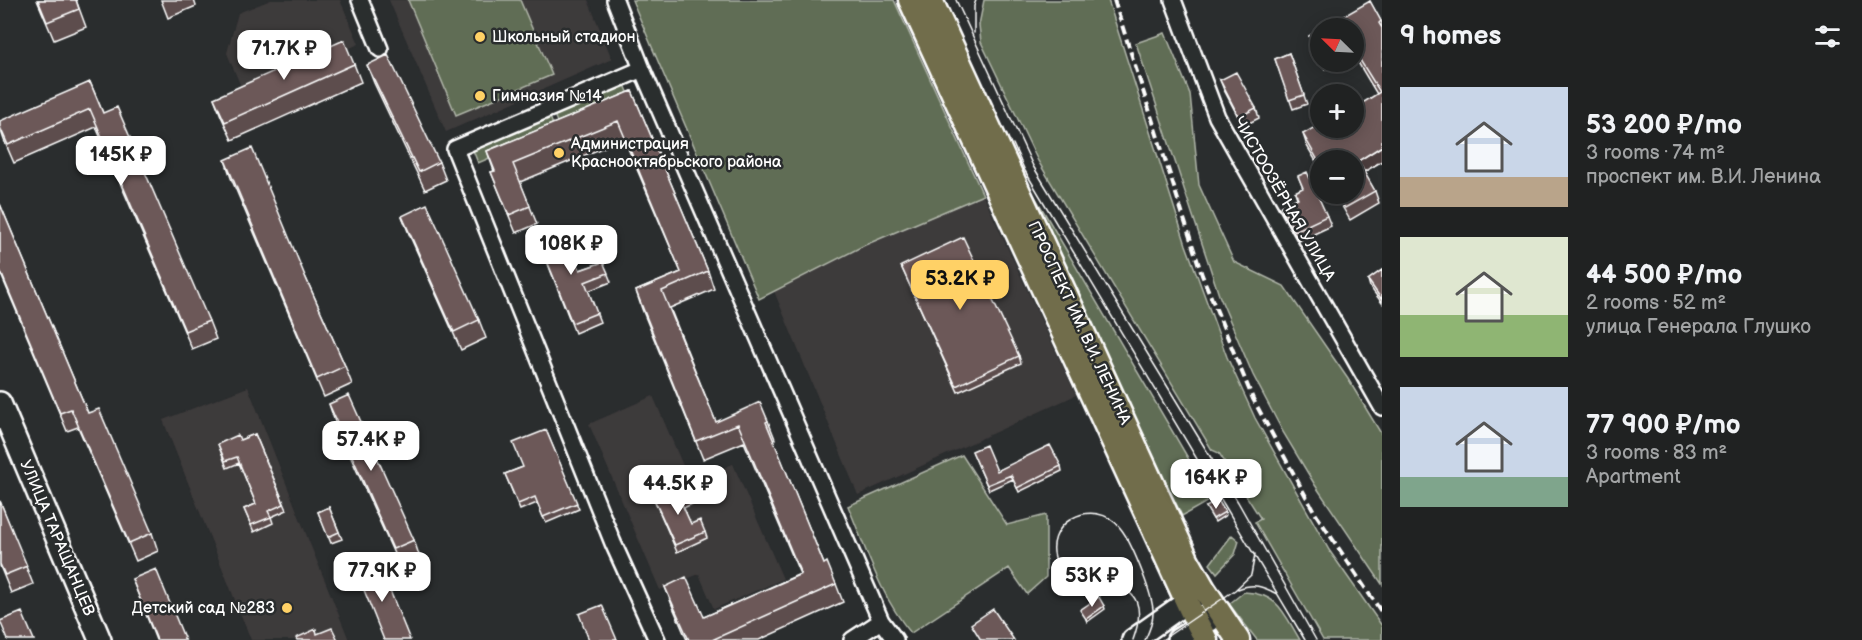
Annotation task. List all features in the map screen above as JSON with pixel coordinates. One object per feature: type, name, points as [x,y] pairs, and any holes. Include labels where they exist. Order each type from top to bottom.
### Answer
[{"type":"main road","name":"ПРОСПЕКТ ИМ. В.И. ЛЕНИНА","points":[[910,0],[1196,596],[1220,613],[1238,640]]},
{"type":"main road","name":"ПРОСПЕКТ ИМ. В.И. ЛЕНИНА","points":[[931,0],[1188,561],[1202,634]]},
{"type":"street","points":[[360,0],[380,49]]},
{"type":"street","points":[[615,0],[642,69],[881,621],[895,640]]},
{"type":"street","name":"ЧИСТООЗЁРНАЯ УЛИЦА","points":[[1173,0],[1217,117],[1382,407]]},
{"type":"street","points":[[642,69],[455,149],[613,543],[657,640]]},
{"type":"street","name":"УЛИЦА ТАРАЩАНЦЕВ","points":[[0,403],[100,640]]},
{"type":"street","points":[[1133,640],[1196,596]]},
{"type":"street","points":[[1178,640],[1202,634],[1220,613]]},
{"type":"street","points":[[852,640],[881,621]]},
{"type":"shaded area","points":[[271,0],[340,0],[359,44],[244,94],[227,53],[238,13]]},
{"type":"shaded area","name":"Гимназия №14","points":[[389,0],[588,0],[612,59],[446,132]]},
{"type":"shaded area","points":[[983,195],[1076,395],[858,495],[774,291],[865,245]]},
{"type":"shaded area","points":[[248,387],[349,640],[251,640],[163,420]]},
{"type":"shaded area","points":[[653,396],[690,482],[733,464],[783,579],[714,609],[699,574],[660,590],[589,424]]},
{"type":"green space","name":"Школьный стадион","points":[[408,0],[520,0],[552,75],[456,115]]},
{"type":"green space","points":[[632,0],[894,0],[983,195],[865,245],[759,299]]},
{"type":"green space","points":[[984,0],[1108,0],[1186,245],[1227,357],[1255,418],[1329,550],[1382,626],[1382,640],[1323,640],[1255,522],[1261,519],[1219,453],[1212,450],[1038,161],[981,42],[979,25]]},
{"type":"green space","points":[[1165,33],[1190,94],[1199,185],[1234,262],[1284,286],[1348,379],[1382,435],[1382,584],[1315,485],[1283,432],[1253,375],[1219,295],[1136,43]]},
{"type":"green space","points":[[623,80],[631,99],[560,129],[552,110]]},
{"type":"green space","points":[[548,112],[555,130],[478,163],[471,145]]},
{"type":"green space","points":[[1034,195],[1212,499],[1182,516],[1030,196]]},
{"type":"green space","points":[[962,455],[1007,525],[1046,515],[1046,577],[1027,594],[1009,568],[911,633],[883,589],[848,506]]},
{"type":"green space","points":[[1232,535],[1239,541],[1235,554],[1217,573],[1210,564]]},
{"type":"green space","points":[[1244,592],[1265,596],[1279,606],[1300,640],[1257,640],[1229,604]]},
{"type":"building","points":[[38,0],[76,0],[79,9],[47,22]]},
{"type":"building","points":[[1370,1],[1381,21],[1379,23],[1382,28],[1382,146],[1364,157],[1364,150],[1312,150],[1303,134],[1310,130],[1310,138],[1364,138],[1364,102],[1380,92],[1364,67],[1364,18],[1340,18]]},
{"type":"building","points":[[344,40],[354,64],[225,122],[214,98]]},
{"type":"building","points":[[1289,53],[1304,95],[1289,100],[1275,59]]},
{"type":"building","points":[[388,55],[439,162],[419,172],[367,65]]},
{"type":"building","points":[[1236,72],[1256,108],[1239,117],[1220,80]]},
{"type":"building","points":[[90,82],[103,113],[117,107],[209,321],[185,331],[90,109],[8,145],[0,127],[0,121]]},
{"type":"building","points":[[632,91],[708,271],[662,291],[716,422],[760,402],[824,564],[827,562],[836,584],[712,640],[689,640],[665,587],[686,577],[704,617],[801,574],[738,424],[696,441],[636,291],[681,272],[618,121],[513,164],[530,206],[509,215],[491,172],[495,171],[487,151]]},
{"type":"building","points":[[252,148],[345,366],[317,379],[225,160]]},
{"type":"building","points":[[1307,172],[1310,179],[1310,204],[1322,204],[1327,216],[1295,231],[1281,206],[1298,198],[1295,192],[1303,188],[1298,176]]},
{"type":"building","points":[[1364,172],[1375,191],[1364,197]]},
{"type":"building","points":[[0,204],[88,413],[99,409],[152,533],[129,543],[71,409],[60,413],[0,270]]},
{"type":"building","points":[[427,204],[479,320],[454,332],[402,216]]},
{"type":"building","points":[[565,231],[580,270],[603,262],[608,273],[585,282],[597,313],[572,323],[539,241]]},
{"type":"building","points":[[963,237],[1019,356],[956,386],[901,266]]},
{"type":"building","points":[[1382,270],[1382,300],[1368,280]]},
{"type":"building","points":[[349,395],[414,540],[393,549],[329,404]]},
{"type":"building","points":[[546,430],[577,503],[543,517],[535,497],[518,504],[505,474],[523,467],[513,443]]},
{"type":"building","points":[[255,434],[284,504],[268,511],[271,517],[251,525],[244,509],[256,504],[237,457],[225,461],[218,444],[238,435],[240,440]]},
{"type":"building","points":[[986,445],[997,471],[1050,445],[1061,466],[1017,488],[1011,475],[987,485],[972,451]]},
{"type":"building","points":[[684,485],[690,497],[681,502],[691,524],[700,520],[705,532],[675,545],[654,499]]},
{"type":"building","points":[[1218,500],[1225,512],[1213,519],[1206,507]]},
{"type":"building","points":[[0,501],[27,566],[5,575],[0,564]]},
{"type":"building","points":[[329,507],[339,532],[328,537],[318,512]]},
{"type":"building","points":[[378,561],[410,640],[384,640],[356,570]]},
{"type":"building","points":[[156,569],[185,640],[157,640],[132,579]]},
{"type":"building","points":[[1099,597],[1104,606],[1086,619],[1080,610]]},
{"type":"building","points":[[602,605],[617,640],[589,640],[579,614]]},
{"type":"building","points":[[993,609],[1014,640],[981,640],[971,624]]},
{"type":"building","points":[[22,612],[34,640],[8,640],[0,621]]},
{"type":"building","points":[[332,628],[338,640],[297,640],[296,638],[316,629],[317,634]]},
{"type":"tram line","points":[[956,0],[1033,166],[1238,502],[1316,640]]},
{"type":"tram line","points":[[974,33],[976,0]]},
{"type":"tram line","points":[[1013,144],[1025,171],[1305,640]]},
{"type":"tram line","points":[[1133,640],[1138,619],[1137,602],[1133,596],[1117,586],[1075,582],[1065,575],[1058,565],[1054,550],[1056,537],[1062,527],[1072,518],[1084,514],[1097,514],[1110,519],[1121,529],[1140,568],[1152,601],[1153,617],[1145,640]]},
{"type":"tram line","points":[[1162,640],[1235,590],[1251,575],[1255,554]]},
{"type":"tram line","points":[[1238,589],[1258,586],[1277,594]]},
{"type":"railway","points":[[1114,0],[1202,275],[1253,399],[1315,513],[1382,613]]},
{"type":"place","name":"Школьный стадион","points":[[480,37]]},
{"type":"place","name":"Гимназия №14","points":[[480,96]]},
{"type":"place","name":"Администрация Краснооктябрьского района","points":[[559,153]]},
{"type":"place","name":"Детский сад №283","points":[[287,608]]}]
